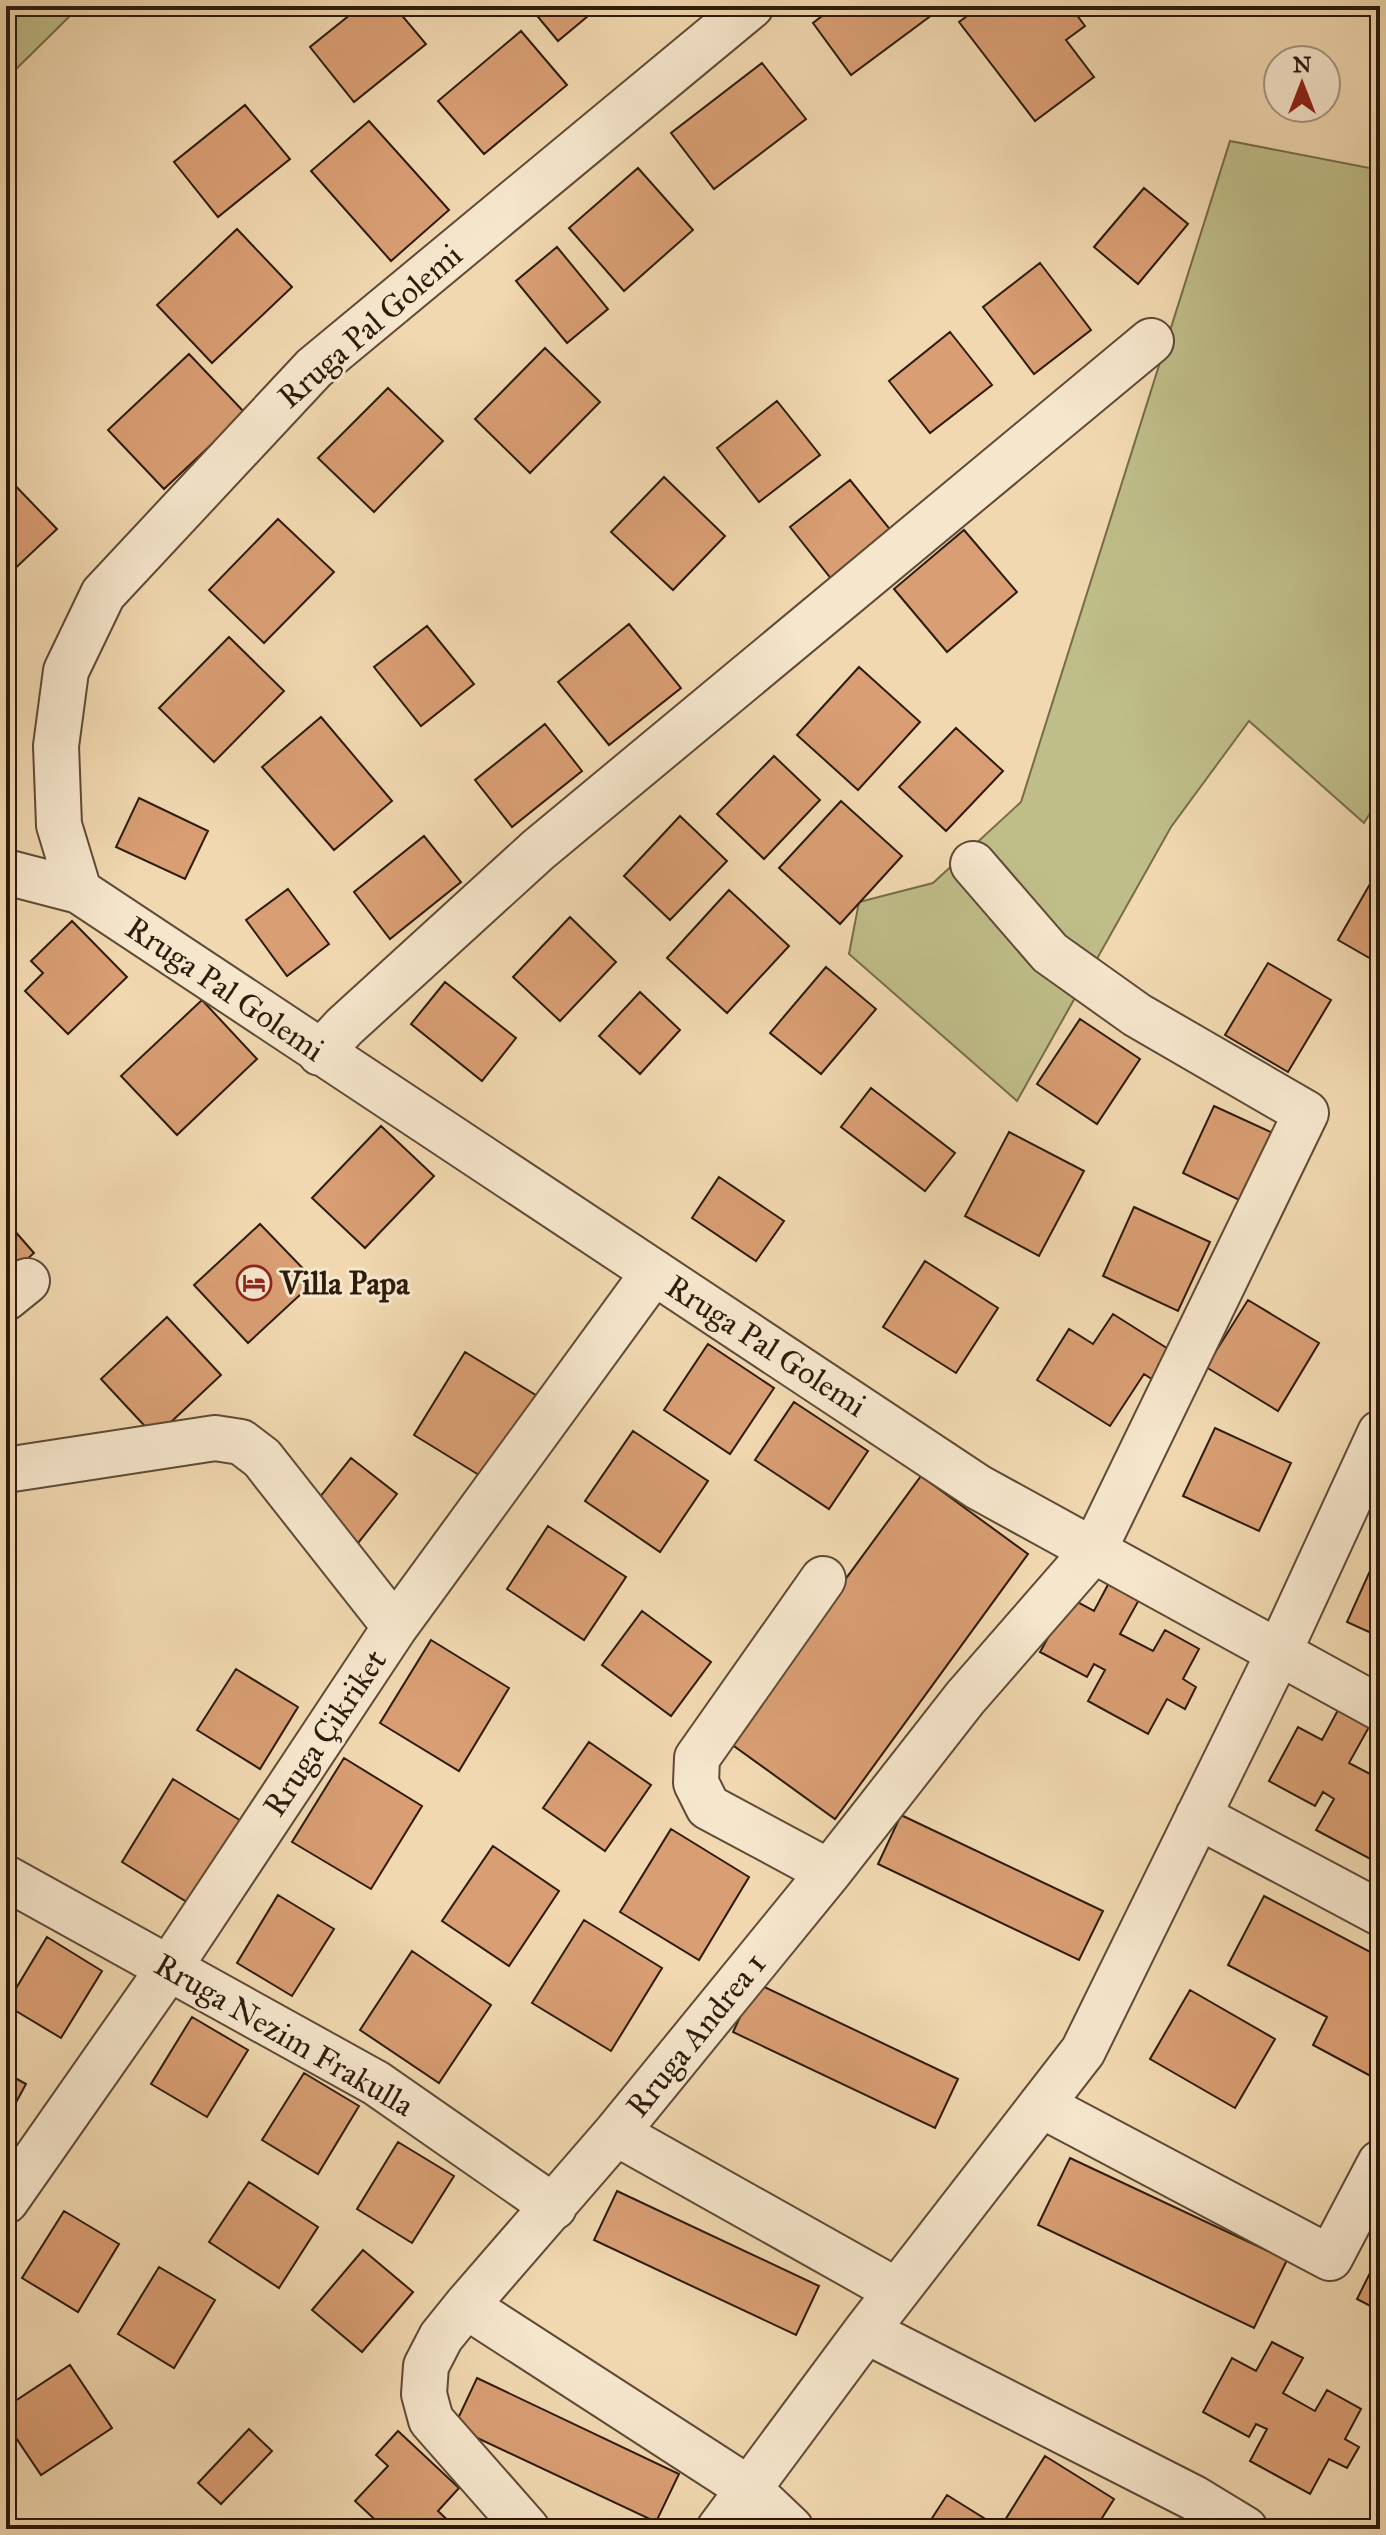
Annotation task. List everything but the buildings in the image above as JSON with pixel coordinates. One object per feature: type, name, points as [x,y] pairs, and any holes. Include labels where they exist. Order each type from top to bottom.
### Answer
[{"type":"street","name":"Rruga Pal Golemi","points":[[751,6],[314,368],[103,594],[66,671],[56,746],[59,825],[79,891],[978,1487],[1380,1708]]},
{"type":"street","points":[[320,1053],[344,1027],[538,850],[1151,341]]},
{"type":"street","name":"Rruga Andrea 1","points":[[527,2529],[431,2420],[424,2394],[426,2366],[441,2337],[616,2133],[829,1872],[965,1698],[1094,1550],[1306,1113],[1137,1015],[1050,953],[973,864]]},
{"type":"street","points":[[6,872],[79,891]]},
{"type":"street","name":"Rruga Çikriket","points":[[6,2201],[169,1968],[395,1627],[654,1272]]},
{"type":"street","points":[[719,2529],[866,2331],[1083,2051],[1279,1652],[1380,1433]]},
{"type":"street","points":[[6,1470],[215,1438],[241,1442],[262,1458],[395,1627]]},
{"type":"street","points":[[823,1579],[697,1758],[696,1783],[708,1807],[829,1872]]},
{"type":"street","points":[[1198,1816],[1380,1913]]},
{"type":"street","name":"Rruga Nezim Frakulla","points":[[6,1878],[376,2083],[554,2207]]},
{"type":"street","points":[[1041,2105],[1330,2258],[1380,2163]]},
{"type":"street","points":[[616,2133],[897,2291]]},
{"type":"street","points":[[466,2306],[749,2489],[791,2529]]},
{"type":"street","points":[[866,2331],[1186,2514],[1245,2529]]},
{"type":"shaded area","points":[[6,6],[80,6],[6,79]]},
{"type":"shaded area","points":[[1230,141],[1380,170],[1380,797],[1364,823],[1249,721],[1171,827],[1017,1101],[849,954],[859,902],[933,883],[1021,802]]},
{"type":"place","name":"Villa Papa","points":[[254,1283]]}]
